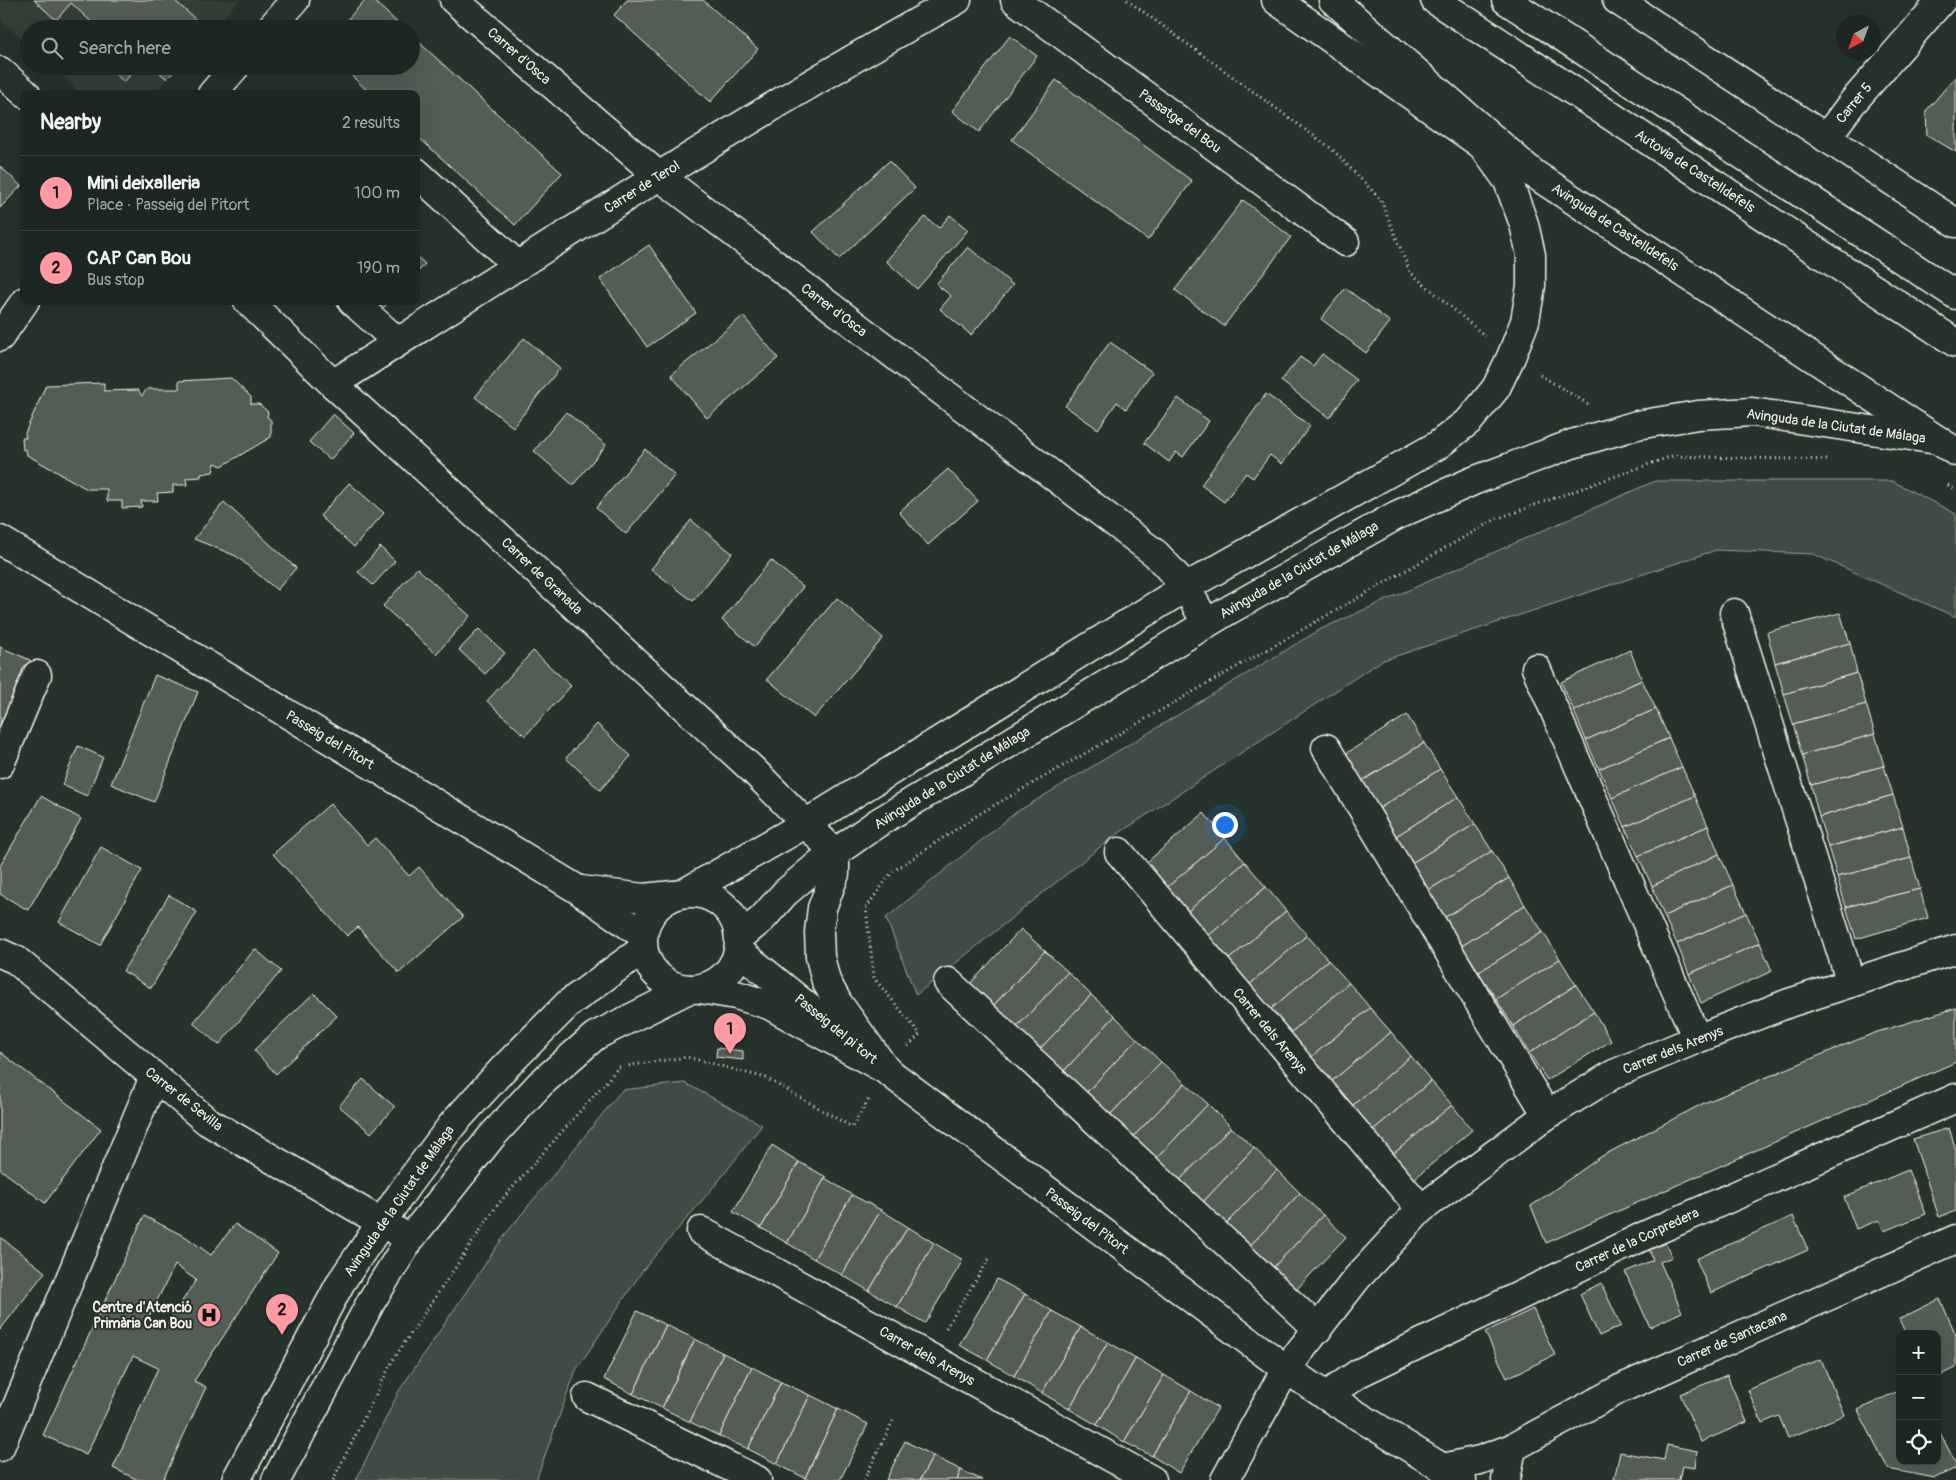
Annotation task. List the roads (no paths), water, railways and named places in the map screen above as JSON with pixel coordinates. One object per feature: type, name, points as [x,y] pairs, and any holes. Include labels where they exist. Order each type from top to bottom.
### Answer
[{"type":"main road","points":[[278,20],[295,0]]},
{"type":"main road","name":"Carrer d'Osca","points":[[454,0],[659,176],[1156,554],[1186,587],[1206,623]]},
{"type":"main road","name":"Carrer de Terol","points":[[333,384],[659,176],[891,36],[957,0]]},
{"type":"main road","name":"Passatge del Bou","points":[[1015,0],[1345,242]]},
{"type":"main road","name":"Avinguda de Castelldefels","points":[[1276,0],[1482,145],[1534,174],[1946,446]]},
{"type":"main road","points":[[1332,0],[1534,174]]},
{"type":"main road","name":"Autovia de Castelldefels","points":[[1435,0],[1956,343]]},
{"type":"main road","points":[[1506,0],[1956,295]]},
{"type":"main road","points":[[1617,0],[1956,223]]},
{"type":"main road","name":"Carrer 5","points":[[1826,138],[1852,103],[1942,0]]},
{"type":"main road","points":[[0,71],[21,90]]},
{"type":"main road","points":[[215,90],[228,75]]},
{"type":"main road","points":[[694,989],[673,986],[659,977],[648,964],[643,942],[647,920],[654,909],[663,901],[680,894],[807,823],[1186,587],[1438,444],[1470,420],[1496,388],[1511,357],[1525,321],[1531,286],[1530,255],[1524,224],[1508,182],[1482,145]]},
{"type":"main road","points":[[420,176],[518,266]]},
{"type":"main road","points":[[0,337],[23,305]]},
{"type":"main road","name":"Carrer de Granada","points":[[252,305],[333,384],[753,770],[835,853]]},
{"type":"main road","points":[[356,305],[398,342]]},
{"type":"main road","name":"Avinguda de la Ciutat de Málaga","points":[[739,944],[785,893],[835,853],[879,822],[1206,623],[1397,514],[1482,477],[1572,444],[1637,425],[1698,415],[1752,412],[1946,446]]},
{"type":"main road","name":"Passeig del Pitort","points":[[0,540],[577,889],[643,898],[680,894]]},
{"type":"main road","points":[[1734,613],[1852,983]]},
{"type":"main road","points":[[1536,668],[1697,1039]]},
{"type":"main road","points":[[0,764],[37,675]]},
{"type":"main road","points":[[1326,748],[1547,1115]]},
{"type":"main road","name":"Carrer dels Arenys","points":[[1119,852],[1421,1209]]},
{"type":"main road","name":"Passeig del pi tort","points":[[835,853],[835,874],[822,908],[819,932],[820,957],[826,980],[880,1081]]},
{"type":"main road","points":[[577,889],[643,942]]},
{"type":"main road","points":[[276,1480],[372,1300],[410,1239],[492,1136],[547,1078],[595,1036],[694,989],[714,984],[725,976],[734,964],[739,944],[736,923],[729,910],[717,899],[702,893],[680,894]]},
{"type":"main road","name":"Avinguda de la Ciutat de Málaga","points":[[236,1480],[341,1282],[452,1125],[503,1069],[569,1003],[643,942]]},
{"type":"main road","name":"Passeig del pi tort","points":[[739,944],[880,1081]]},
{"type":"main road","name":"Carrer dels Arenys","points":[[1226,1480],[1286,1369],[1357,1278],[1421,1209],[1547,1115],[1614,1074],[1697,1039],[1789,1003],[1956,949]]},
{"type":"main road","name":"Carrer de Sevilla","points":[[0,953],[16,960],[207,1121],[410,1239]]},
{"type":"main road","points":[[948,982],[1318,1329]]},
{"type":"main road","name":"Passeig del Pitort","points":[[694,989],[736,996],[769,1005],[880,1081],[1286,1369],[1452,1474]]},
{"type":"main road","points":[[0,1447],[154,1077]]},
{"type":"main road","name":"Carrer de la Corpredera","points":[[1326,1396],[1359,1373],[1646,1234],[1956,1098]]},
{"type":"main road","name":"Carrer dels Arenys","points":[[701,1232],[1152,1480]]},
{"type":"main road","name":"Carrer de Santacana","points":[[1452,1474],[1480,1460],[1512,1448],[1620,1389],[1956,1239]]},
{"type":"main road","points":[[587,1397],[757,1480]]},
{"type":"main road","points":[[1506,1480],[1512,1448]]},
{"type":"place","name":"Mini deixalleria","points":[[730,1054]]},
{"type":"place","name":"Centre d'Atenció Primària Can Bou","points":[[209,1315]]},
{"type":"place","name":"CAP Can Bou","points":[[282,1335]]}]
